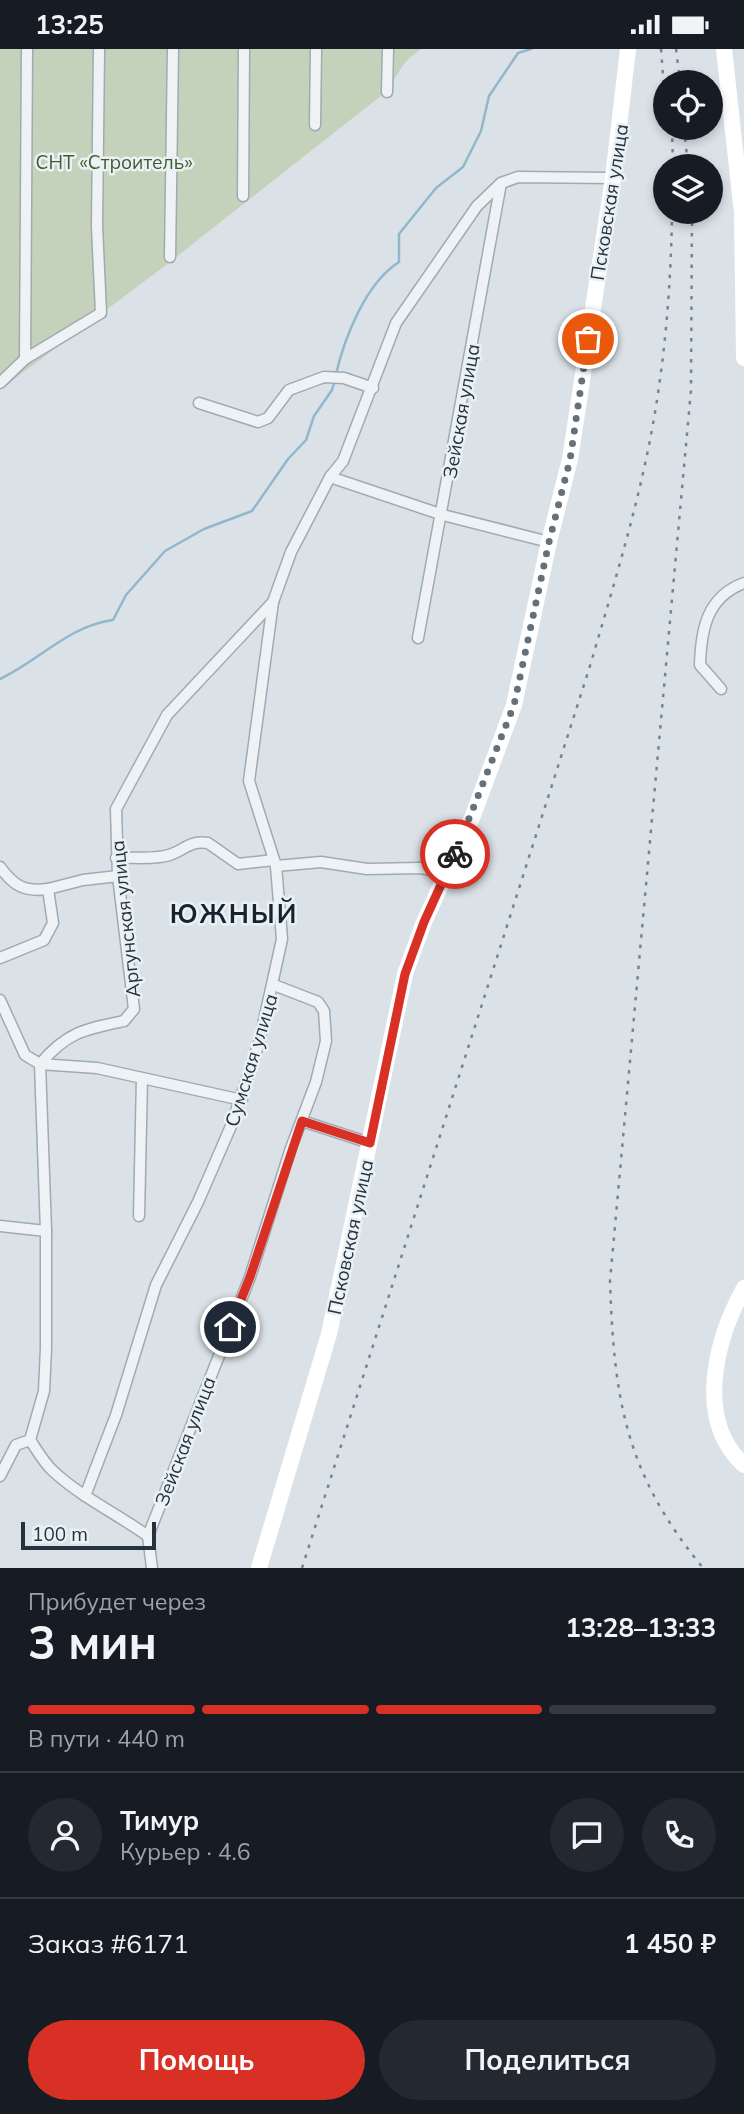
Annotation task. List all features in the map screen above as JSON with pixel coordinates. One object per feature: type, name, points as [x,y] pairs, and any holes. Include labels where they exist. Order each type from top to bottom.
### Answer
[{"type":"street","points":[[25,359],[27,49]]},
{"type":"street","points":[[0,383],[25,359],[102,313],[97,226],[99,49]]},
{"type":"street","points":[[170,257],[173,49]]},
{"type":"street","points":[[243,196],[244,49]]},
{"type":"street","points":[[315,125],[316,49]]},
{"type":"street","points":[[387,92],[388,49]]},
{"type":"street","name":"Псковская улица","points":[[260,1568],[330,1334],[405,974],[472,818],[514,705],[549,542],[570,460],[613,178],[628,49]]},
{"type":"street","points":[[724,49],[743,212],[744,358]]},
{"type":"street","points":[[273,602],[291,552],[330,477],[343,461],[396,323],[470,216],[501,183],[518,177],[613,178]]},
{"type":"street","name":"Зейская улица","points":[[418,638],[443,515],[501,183]]},
{"type":"street","points":[[199,403],[258,422],[268,418],[289,390],[324,377],[344,377],[373,388]]},
{"type":"street","points":[[330,477],[443,515],[549,542]]},
{"type":"street","points":[[721,689],[700,665],[704,626],[710,608],[731,588],[744,583]]},
{"type":"street","name":"Аргунская улица","points":[[40,1063],[55,1045],[81,1029],[124,1021],[134,1009],[116,858],[116,809],[167,715],[273,602]]},
{"type":"street","name":"Сумская улица","points":[[85,1496],[116,1415],[156,1285],[198,1202],[242,1100],[274,985],[282,939],[275,863],[249,781],[273,602]]},
{"type":"street","points":[[116,858],[172,854],[183,846],[208,842],[238,864],[321,862],[366,869],[421,868],[446,874]]},
{"type":"street","points":[[0,867],[11,882],[23,890],[48,890],[83,880],[118,876]]},
{"type":"street","points":[[0,958],[44,940],[50,932],[52,923],[48,890]]},
{"type":"street","name":"Зейская улица","points":[[152,1568],[148,1536],[250,1277],[326,1041],[324,1011],[308,996],[274,985]]},
{"type":"street","points":[[0,1000],[25,1055],[40,1063],[97,1068],[242,1100]]},
{"type":"street","points":[[30,1440],[44,1391],[46,1231],[40,1063]]},
{"type":"street","points":[[139,1216],[142,1078]]},
{"type":"street","points":[[302,1121],[370,1143]]},
{"type":"street","points":[[0,1226],[46,1231]]},
{"type":"street","points":[[744,1288],[723,1333],[713,1389],[723,1436],[735,1457],[744,1465]]},
{"type":"street","points":[[30,1440],[52,1470],[85,1496],[118,1514],[148,1536]]},
{"type":"street","points":[[0,1476],[16,1445],[30,1440]]},
{"type":"green space","name":"СНТ «Строитель»","points":[[0,49],[421,49],[406,61],[386,92],[166,265],[0,390]]},
{"type":"waterway","points":[[336,374],[358,312],[376,283],[399,262],[399,234],[436,188],[463,167],[481,131],[489,96],[518,53],[531,49]]},
{"type":"waterway","points":[[0,679],[82,629],[113,620],[126,595],[165,551],[204,529],[252,511],[288,459],[306,440],[314,416],[332,390],[335,380]]},
{"type":"railway","points":[[661,49],[663,70]]},
{"type":"railway","points":[[676,49],[679,70]]},
{"type":"railway","points":[[672,140],[673,154]]},
{"type":"railway","points":[[685,140],[687,154]]},
{"type":"railway","points":[[302,1568],[590,666],[621,558],[654,421],[668,301],[672,224]]},
{"type":"railway","points":[[692,224],[691,390],[610,1281],[615,1362],[629,1433],[640,1467],[656,1500],[703,1568]]},
{"type":"way so far","points":[[455,854],[472,818],[514,705],[542,571],[570,460],[588,339]]},
{"type":"district","name":"ЮЖНЫЙ","points":[[234,914]]},
{"type":"route","points":[[230,1327],[250,1277],[302,1121],[370,1143],[405,974],[424,922],[455,854]]}]
